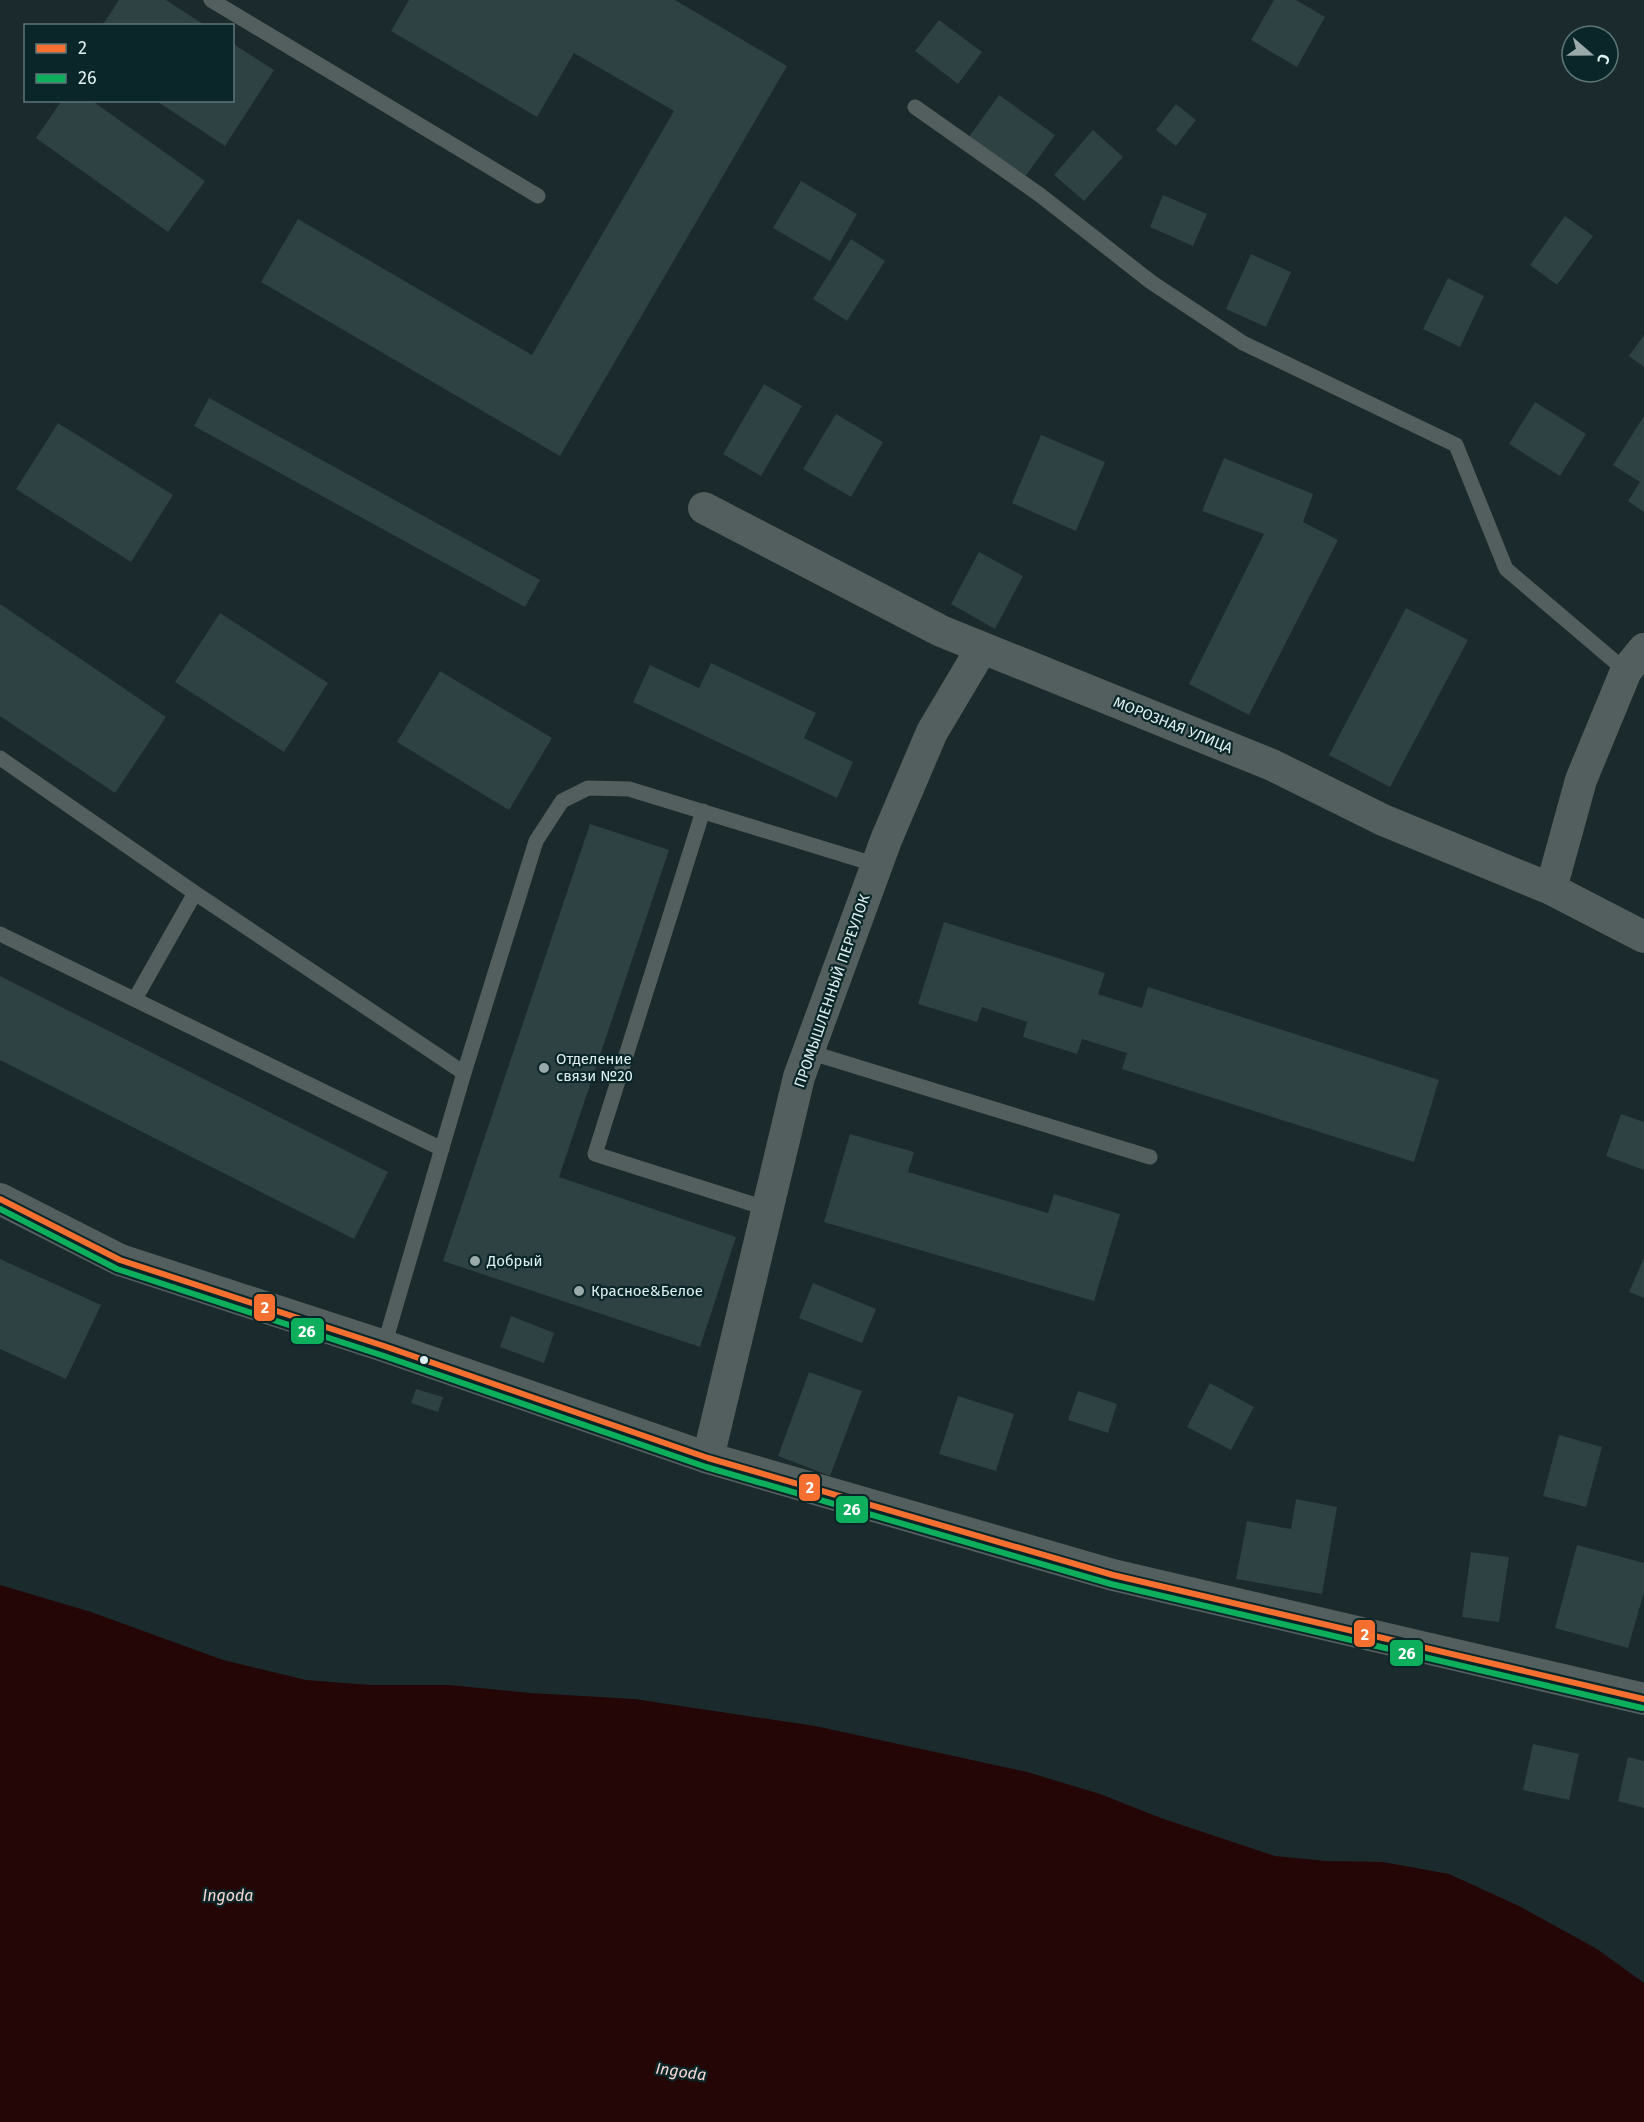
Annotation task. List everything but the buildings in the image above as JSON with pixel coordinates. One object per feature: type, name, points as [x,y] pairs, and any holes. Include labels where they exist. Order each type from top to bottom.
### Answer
[{"type":"street","name":"МОРОЗНАЯ УЛИЦА","points":[[704,508],[941,631],[1272,765],[1383,819],[1551,889],[1644,937]]},
{"type":"street","name":"ПРОМЫШЛЕННЫЙ ПЕРЕУЛОК","points":[[708,1458],[808,1052],[877,865],[932,732],[982,648]]},
{"type":"street","points":[[1551,889],[1581,780],[1635,660]]},
{"type":"street","points":[[0,1199],[120,1260],[384,1346],[708,1458],[1113,1575],[1644,1699]]},
{"type":"lane","points":[[211,0],[538,196]]},
{"type":"lane","points":[[915,107],[1040,195],[1151,282],[1244,343],[1456,445],[1506,569],[1635,660]]},
{"type":"lane","points":[[0,758],[195,893],[464,1073]]},
{"type":"lane","points":[[384,1346],[464,1073],[536,841],[562,801],[588,788],[629,789],[877,865]]},
{"type":"lane","points":[[703,812],[595,1154],[768,1209]]},
{"type":"lane","points":[[135,999],[195,893]]},
{"type":"lane","points":[[0,934],[442,1149]]},
{"type":"lane","points":[[808,1052],[1150,1157]]},
{"type":"water","name":"Ingoda","points":[[0,1585],[91,1612],[223,1660],[306,1680],[369,1685],[449,1685],[530,1693],[634,1699],[815,1726],[1027,1772],[1100,1794],[1161,1818],[1275,1856],[1326,1861],[1383,1862],[1449,1874],[1519,1906],[1597,1949],[1644,1983],[1644,2122],[0,2122]]},
{"type":"transit line","name":"2","points":[[0,1199],[120,1260],[384,1346],[708,1458],[1113,1575],[1644,1699]]},
{"type":"transit line","name":"26","points":[[0,1209],[117,1269],[381,1355],[706,1467],[1111,1584],[1642,1708]]},
{"type":"place","name":"Отделение связи №20","points":[[544,1068]]},
{"type":"place","name":"Добрый","points":[[475,1261]]},
{"type":"place","name":"Красное&Белое","points":[[579,1291]]}]
